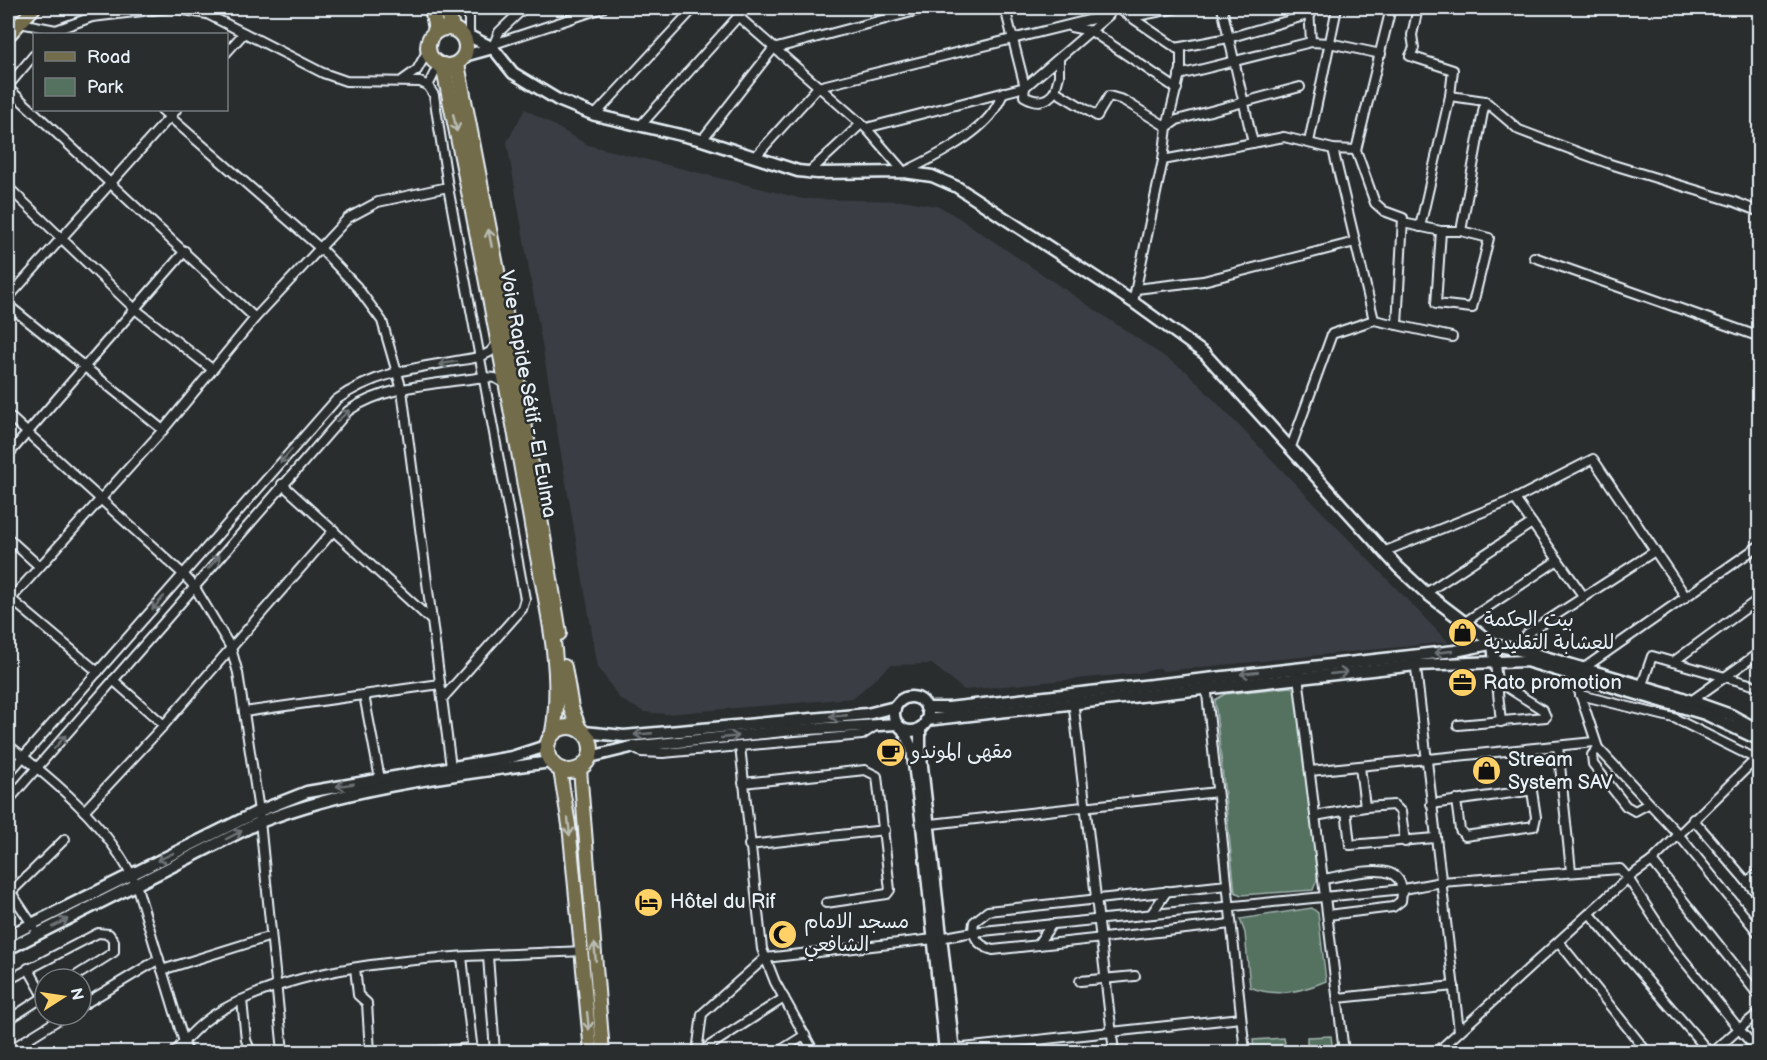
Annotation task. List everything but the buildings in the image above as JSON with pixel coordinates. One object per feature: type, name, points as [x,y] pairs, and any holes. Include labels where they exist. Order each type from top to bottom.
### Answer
[{"type":"highway","points":[[432,8],[436,30]]},
{"type":"highway","points":[[436,30],[430,37],[428,50],[451,62],[466,42],[446,8]]},
{"type":"highway","points":[[436,30],[459,31]]},
{"type":"highway","name":"Voie Rapide Sétif - El Eulma","points":[[451,62],[555,667],[558,693],[554,732]]},
{"type":"highway","name":"Voie Rapide Sétif - El Eulma","points":[[451,62],[510,338],[548,556],[568,694],[581,731]]},
{"type":"highway","points":[[566,727],[581,731],[591,744],[590,757],[580,769],[573,771],[555,766],[546,746],[554,732],[566,727]]},
{"type":"main road","points":[[8,36],[33,8]]},
{"type":"main road","points":[[555,766],[569,825],[591,1053]]},
{"type":"main road","points":[[580,769],[603,1053]]},
{"type":"street","points":[[20,23],[54,32],[92,17],[171,8],[207,14],[323,73],[346,81],[420,82],[428,86],[434,95],[448,187],[525,598],[522,609],[442,699]]},
{"type":"street","points":[[469,8],[459,31],[494,46],[513,73],[558,100],[595,115],[702,140],[808,172],[904,172],[932,176],[957,187],[1133,302],[1205,354],[1383,552],[1426,593],[1493,644],[1501,722]]},
{"type":"street","points":[[494,46],[499,32],[524,8]]},
{"type":"street","points":[[428,86],[451,62],[592,9],[603,8]]},
{"type":"street","points":[[595,115],[694,8]]},
{"type":"street","points":[[737,8],[740,18],[863,126],[904,172]]},
{"type":"street","points":[[640,126],[740,18],[744,10],[750,8]]},
{"type":"street","points":[[702,140],[773,49],[927,8]]},
{"type":"street","points":[[1005,8],[1025,87],[1024,96],[1043,102],[1049,99],[1055,92],[1059,76],[1059,59]]},
{"type":"street","points":[[808,172],[863,126],[1025,87],[1119,8],[1181,51],[1182,58],[1133,302]]},
{"type":"street","points":[[1132,17],[1177,8]]},
{"type":"street","points":[[1222,8],[1253,143]]},
{"type":"street","points":[[1309,142],[1336,8]]},
{"type":"street","points":[[1391,8],[1356,150],[1374,203],[1384,212],[1403,218],[1397,325]]},
{"type":"street","points":[[1418,8],[1412,35],[1414,48],[1410,56],[1453,70],[1450,96],[1420,227]]},
{"type":"street","points":[[1176,48],[1228,38],[1310,11],[1311,42]]},
{"type":"street","points":[[755,157],[818,87],[1109,15]]},
{"type":"street","points":[[1067,26],[1091,31],[1177,89]]},
{"type":"street","points":[[228,51],[244,33]]},
{"type":"street","points":[[1179,75],[1311,42],[1329,43],[1381,54]]},
{"type":"street","points":[[391,83],[408,79],[417,70],[428,50]]},
{"type":"street","points":[[33,56],[8,87],[33,111]]},
{"type":"street","points":[[1167,127],[1177,120],[1300,87]]},
{"type":"street","points":[[904,172],[935,157],[978,126],[993,113],[1004,92]]},
{"type":"street","points":[[1055,92],[1098,116],[1109,96],[1116,98],[1167,127]]},
{"type":"street","points":[[1450,96],[1485,101],[1518,129],[1610,164],[1735,202],[1760,212]]},
{"type":"street","points":[[1461,231],[1485,101]]},
{"type":"street","points":[[33,111],[255,318]]},
{"type":"street","points":[[8,298],[173,113],[320,248],[357,286],[382,321],[402,390],[451,767]]},
{"type":"street","points":[[1163,160],[1284,137],[1333,149],[1356,150]]},
{"type":"street","points":[[1333,149],[1374,320]]},
{"type":"street","points":[[8,187],[135,309],[212,369]]},
{"type":"street","points":[[98,672],[9,600],[99,497],[163,430],[255,318],[348,218],[378,202],[448,187]]},
{"type":"street","points":[[1403,223],[1441,231],[1461,231],[1490,238],[1472,308],[1436,304],[1441,231]]},
{"type":"street","points":[[1136,290],[1203,281],[1355,242]]},
{"type":"street","points":[[8,455],[185,251]]},
{"type":"street","points":[[1534,257],[1760,337]]},
{"type":"street","points":[[8,305],[163,430]]},
{"type":"street","points":[[1291,447],[1332,334],[1374,320],[1452,337]]},
{"type":"street","points":[[8,774],[327,409],[356,387],[398,372],[480,357],[490,352],[500,341]]},
{"type":"street","points":[[8,801],[348,411],[374,396],[402,390],[484,377],[495,378],[508,385]]},
{"type":"street","points":[[8,415],[194,585],[231,648],[244,712],[259,817],[283,1053]]},
{"type":"street","points":[[1383,552],[1515,499],[1593,459],[1686,597]]},
{"type":"street","points":[[282,484],[430,619]]},
{"type":"street","points":[[1515,499],[1584,597]]},
{"type":"street","points":[[1426,593],[1532,523]]},
{"type":"street","points":[[84,811],[164,724],[334,530]]},
{"type":"street","points":[[8,538],[39,566]]},
{"type":"street","points":[[1584,668],[1760,545]]},
{"type":"street","points":[[1516,649],[1528,633],[1654,551]]},
{"type":"street","points":[[1465,622],[1558,560]]},
{"type":"street","points":[[1673,662],[1760,598]]},
{"type":"street","points":[[926,708],[1072,698],[1415,660],[1478,645],[1493,644],[1516,649],[1527,657],[1573,673],[1679,701],[1691,701],[1731,715],[1760,730]]},
{"type":"street","points":[[1478,645],[1476,654],[1479,664]]},
{"type":"street","points":[[1691,701],[1760,652]]},
{"type":"street","points":[[1642,685],[1652,656],[1760,687]]},
{"type":"street","points":[[1415,660],[1479,664],[1527,657],[1584,668],[1642,685],[1760,740]]},
{"type":"street","points":[[1415,660],[1459,1031]]},
{"type":"street","points":[[1298,673],[1344,1053]]},
{"type":"street","points":[[1573,673],[1596,745],[1678,834],[1760,935]]},
{"type":"street","points":[[113,680],[164,724]]},
{"type":"street","points":[[1458,725],[1543,719],[1546,715],[1497,681]]},
{"type":"street","points":[[1206,683],[1245,1053]]},
{"type":"street","points":[[244,712],[440,684]]},
{"type":"street","points":[[364,695],[380,779]]},
{"type":"street","points":[[1437,1053],[1628,878],[1652,861],[1758,758],[1674,718],[1580,695]]},
{"type":"street","points":[[581,731],[624,736],[867,714],[895,707],[903,699],[912,697],[921,700],[926,708],[921,755],[931,824],[938,939]]},
{"type":"street","points":[[590,757],[632,747],[880,723],[900,726],[912,731],[923,724],[1072,698]]},
{"type":"street","points":[[1072,698],[1098,899],[1114,1053]]},
{"type":"street","points":[[1674,718],[1679,701]]},
{"type":"street","points":[[895,707],[894,716],[913,754],[951,1052],[1112,1031],[1241,1018]]},
{"type":"street","points":[[632,747],[641,752],[663,753],[862,735],[880,723]]},
{"type":"street","points":[[8,745],[38,768],[100,827],[134,879],[185,1040],[187,1053]]},
{"type":"street","points":[[1310,771],[1558,746],[1596,745]]},
{"type":"street","points":[[1596,745],[1592,755],[1593,764],[1626,806],[1635,811],[1648,804]]},
{"type":"street","points":[[8,949],[35,929],[307,792],[512,757],[546,746]]},
{"type":"street","points":[[740,746],[759,939],[765,958],[784,998],[814,1053]]},
{"type":"street","points":[[1558,746],[1571,871]]},
{"type":"street","points":[[259,817],[371,790],[555,766]]},
{"type":"street","points":[[1360,767],[1365,807]]},
{"type":"street","points":[[743,783],[866,770],[877,776],[885,830],[890,890],[887,894],[826,903]]},
{"type":"street","points":[[1431,804],[1456,800],[1532,791],[1536,817],[1534,826],[1465,836],[1460,830],[1456,800]]},
{"type":"street","points":[[931,824],[1217,792]]},
{"type":"street","points":[[1315,816],[1365,807],[1391,805],[1398,807],[1405,842]]},
{"type":"street","points":[[1346,810],[1350,845],[1436,838]]},
{"type":"street","points":[[1693,819],[1760,897]]},
{"type":"street","points":[[749,844],[885,830]]},
{"type":"street","points":[[35,929],[9,891],[65,839]]},
{"type":"street","points":[[1652,861],[1760,997]]},
{"type":"street","points":[[699,1053],[702,1014],[765,958],[938,939],[973,932],[1404,889],[1440,882],[1614,868],[1628,878],[1673,947],[1759,1053]]},
{"type":"street","points":[[1323,879],[1386,871],[1397,876],[1404,889],[1401,901],[1393,907],[1328,915]]},
{"type":"street","points":[[1747,882],[1760,871]]},
{"type":"street","points":[[1227,885],[988,911],[974,922],[973,932],[980,945],[993,950],[1231,924]]},
{"type":"street","points":[[1152,913],[1167,891]]},
{"type":"street","points":[[1590,914],[1711,1053],[1760,1012]]},
{"type":"street","points":[[1037,945],[1052,924]]},
{"type":"street","points":[[8,936],[35,929]]},
{"type":"street","points":[[8,980],[98,933],[109,934],[114,941],[114,952],[90,967]]},
{"type":"street","points":[[162,970],[271,936]]},
{"type":"street","points":[[1559,942],[1647,1053]]},
{"type":"street","points":[[174,1053],[185,1040],[221,1010],[276,986],[356,968],[462,957],[582,951]]},
{"type":"street","points":[[488,956],[495,1053]]},
{"type":"street","points":[[424,1053],[472,1050],[462,957]]},
{"type":"street","points":[[93,999],[159,959]]},
{"type":"street","points":[[28,968],[33,977]]},
{"type":"street","points":[[356,968],[358,995],[367,1003],[370,1053]]},
{"type":"street","points":[[1080,981],[1135,976]]},
{"type":"street","points":[[1338,998],[1454,986]]},
{"type":"street","points":[[699,1053],[784,998]]},
{"type":"street","points":[[242,1000],[246,1040],[251,1053]]},
{"type":"street","points":[[8,1020],[33,1004]]},
{"type":"street","points":[[8,1051],[43,1027]]},
{"type":"street","points":[[778,1053],[805,1035]]},
{"type":"shaded area","points":[[525,109],[588,145],[803,199],[908,201],[940,207],[1187,372],[1448,642],[1163,671],[1160,668],[1138,673],[964,690],[932,664],[891,665],[853,698],[666,714],[644,712],[620,699],[598,667],[507,142]]},
{"type":"green space","points":[[1291,687],[1298,692],[1318,877],[1313,890],[1241,895],[1235,892],[1215,700],[1225,694]]},
{"type":"green space","points":[[1312,908],[1318,913],[1326,981],[1307,988],[1278,993],[1250,987],[1245,933],[1240,919]]},
{"type":"green space","points":[[1331,1036],[1333,1052],[1324,1052],[1307,1044],[1307,1037]]},
{"type":"green space","points":[[1284,1038],[1285,1043],[1268,1052],[1254,1052],[1253,1040]]},
{"type":"place","name":"بيت الحكمة للعشابة التقليدية","points":[[1463,632]]},
{"type":"place","name":"Rato promotion","points":[[1462,683]]},
{"type":"place","name":"مقهى الموندو","points":[[890,752]]},
{"type":"place","name":"Stream System SAV","points":[[1487,771]]},
{"type":"place","name":"Hôtel du Rif","points":[[649,902]]},
{"type":"place","name":"مسجد الامام الشافعي","points":[[783,934]]}]
